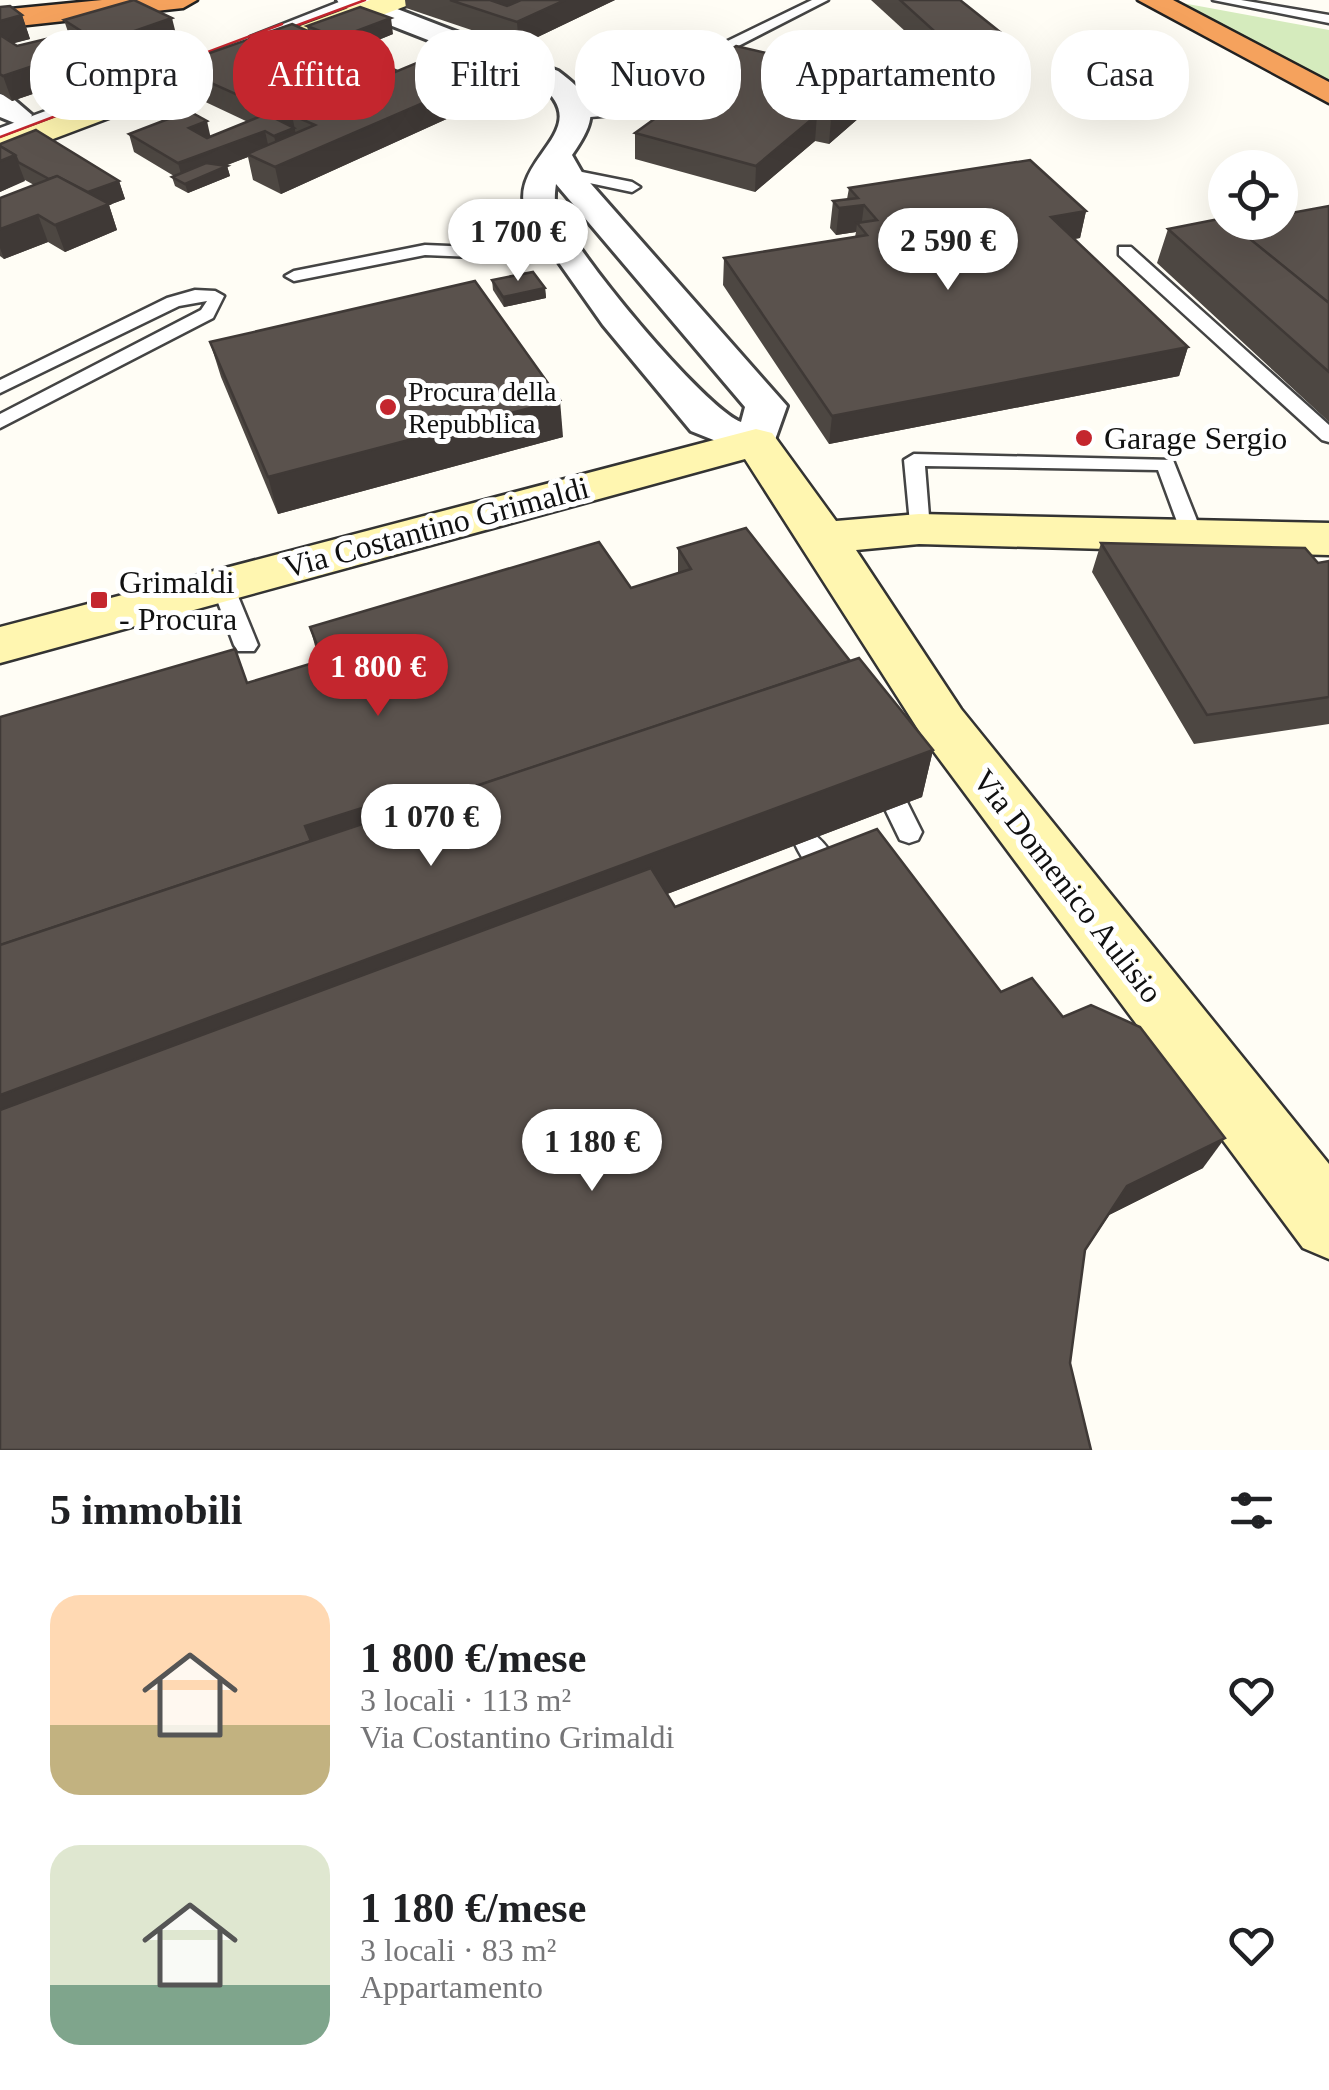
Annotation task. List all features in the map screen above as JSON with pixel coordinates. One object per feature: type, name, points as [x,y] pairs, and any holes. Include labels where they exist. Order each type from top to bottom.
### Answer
[{"type":"highway","points":[[0,9],[77,0]]},
{"type":"highway","points":[[0,19],[184,0]]},
{"type":"highway","points":[[1152,0],[1329,94]]},
{"type":"main road","points":[[4,118],[360,2]]},
{"type":"main road","points":[[0,149],[360,2]]},
{"type":"main road","name":"Via Domenico Aulisio","points":[[756,442],[824,538],[942,724],[1329,1222]]},
{"type":"main road","name":"Via Costantino Grimaldi","points":[[0,646],[756,442]]},
{"type":"main road","points":[[824,538],[920,529],[1329,539]]},
{"type":"street","points":[[360,2],[548,77],[573,97],[575,104]]},
{"type":"street","points":[[562,165],[766,406],[756,442],[704,421],[569,256],[542,216],[536,196],[538,181],[562,165],[576,120]]},
{"type":"lane","points":[[741,40],[822,0]]},
{"type":"lane","points":[[1219,0],[1329,20]]},
{"type":"lane","points":[[562,165],[632,187]]},
{"type":"lane","points":[[294,276],[425,250],[569,256]]},
{"type":"lane","points":[[1125,252],[1329,436]]},
{"type":"lane","points":[[0,386],[173,302],[195,294],[215,296],[207,314],[0,422]]},
{"type":"lane","points":[[920,529],[914,460],[1166,464],[1191,533]]},
{"type":"lane","points":[[222,584],[246,645]]},
{"type":"lane","points":[[897,807],[909,832]]},
{"type":"lane","points":[[807,842],[824,865]]},
{"type":"green space","points":[[1166,0],[1329,30],[1329,87]]},
{"type":"building","points":[[134,0],[172,18],[137,30],[80,30],[64,20]]},
{"type":"building","points":[[450,0],[490,0],[507,6],[521,0],[565,0],[517,22]]},
{"type":"building","points":[[900,0],[960,0],[998,30],[933,30]]},
{"type":"building","points":[[10,6],[22,15],[0,21],[0,7]]},
{"type":"building","points":[[360,7],[391,18],[359,30],[317,30],[307,26]]},
{"type":"building","points":[[292,24],[305,30],[275,30]]},
{"type":"building","points":[[0,35],[17,46],[30,43],[30,67],[0,74]]},
{"type":"building","points":[[233,45],[233,93],[213,84],[213,52]]},
{"type":"building","points":[[741,47],[761,52],[761,120],[811,120],[756,166],[635,133],[653,120],[741,120]]},
{"type":"building","points":[[415,64],[415,106],[395,115],[395,72]]},
{"type":"building","points":[[166,120],[205,120],[189,128],[207,138],[251,120],[278,120],[294,128],[274,136],[265,131],[178,163],[129,134]]},
{"type":"building","points":[[304,120],[384,120],[275,167],[247,154],[315,125]]},
{"type":"building","points":[[36,130],[119,181],[88,192],[57,176],[49,179],[18,162],[15,155],[0,146]]},
{"type":"building","points":[[0,146],[15,155],[0,161]]},
{"type":"building","points":[[1030,160],[1086,211],[1051,217],[1188,347],[832,416],[724,258],[867,235],[857,223],[877,220],[864,205],[839,208],[833,201],[858,198],[849,188]]},
{"type":"building","points":[[206,163],[227,166],[185,184],[172,177]]},
{"type":"building","points":[[57,176],[109,204],[55,225],[38,215],[0,229],[0,198]]},
{"type":"building","points":[[1329,206],[1329,303],[1251,240],[1298,240],[1298,212]]},
{"type":"building","points":[[1208,221],[1208,240],[1251,240],[1329,303],[1329,372],[1168,229]]},
{"type":"building","points":[[533,272],[545,288],[503,297],[492,280]]},
{"type":"building","name":"Procura della Repubblica","points":[[475,281],[560,400],[268,477],[210,342]]},
{"type":"building","points":[[746,528],[850,661],[390,815],[384,801],[305,826],[311,841],[0,945],[0,717],[235,649],[247,683],[323,660],[310,627],[599,542],[631,588],[691,569],[678,548]]},
{"type":"building","points":[[1101,543],[1305,548],[1318,563],[1329,561],[1329,697],[1207,715]]},
{"type":"building","points":[[859,658],[933,750],[0,1095],[0,945]]},
{"type":"building","points":[[877,829],[1001,992],[1032,978],[1063,1017],[1091,1005],[1140,1027],[1225,1138],[1127,1186],[1085,1250],[1070,1363],[1091,1450],[0,1450],[0,1110],[651,868],[675,907]]},
{"type":"tram line","points":[[284,30],[365,0]]},
{"type":"tram line","points":[[213,50],[282,24]]},
{"type":"tram line","points":[[0,137],[45,120]]},
{"type":"place","name":"Procura della Repubblica","points":[[388,407]]},
{"type":"place","name":"Garage Sergio","points":[[1084,438]]},
{"type":"place","name":"Grimaldi - Procura","points":[[99,600]]}]
